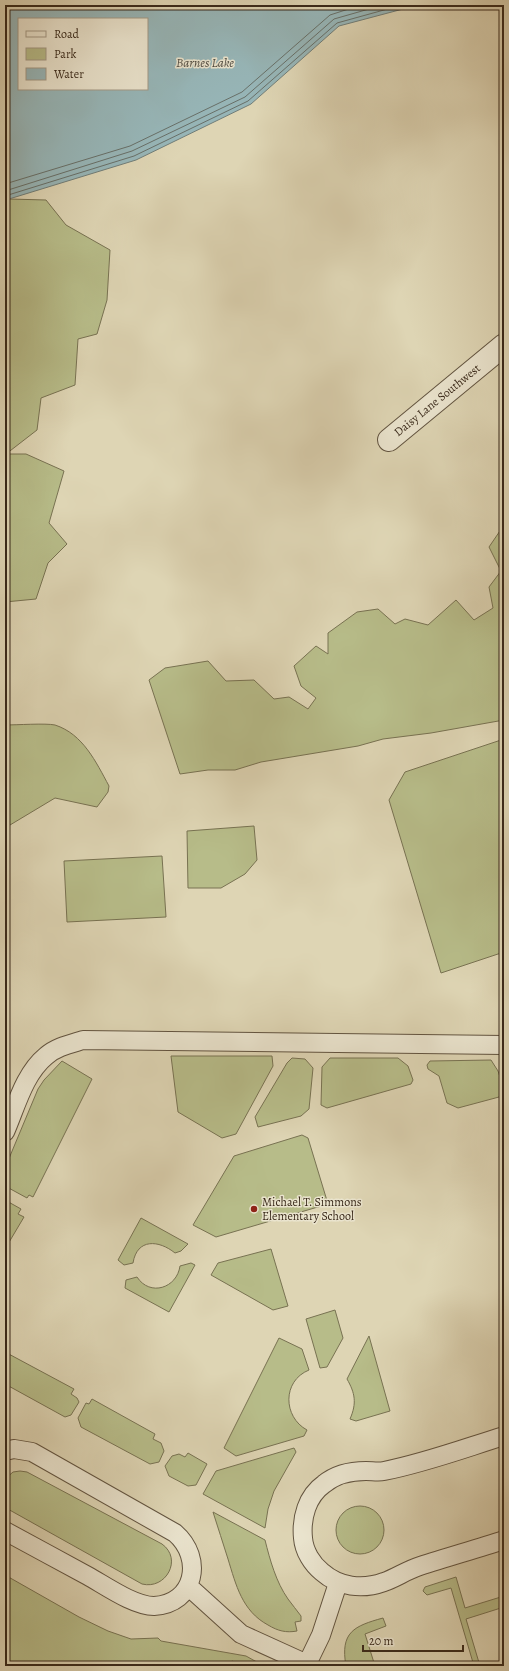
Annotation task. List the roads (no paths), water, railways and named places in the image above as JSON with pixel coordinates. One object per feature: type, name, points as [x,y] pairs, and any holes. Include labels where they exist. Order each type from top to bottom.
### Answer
[{"type":"street","name":"Daisy Lane Southwest","points":[[389,440],[504,345]]},
{"type":"lane","points":[[5,1132],[30,1072],[46,1056],[61,1047],[83,1040],[504,1045]]},
{"type":"lane","points":[[504,1436],[383,1472],[353,1471],[341,1474],[324,1484],[316,1491],[310,1500],[303,1518],[303,1540],[311,1560],[318,1569],[327,1576],[338,1583],[350,1586],[370,1586],[384,1582],[411,1569],[504,1540]]},
{"type":"lane","points":[[5,1451],[14,1449],[32,1452],[175,1533],[183,1539],[188,1548],[192,1558],[193,1570],[188,1586],[175,1599],[165,1604],[154,1606],[144,1605],[5,1530]]},
{"type":"lane","points":[[188,1586],[241,1634],[307,1665],[321,1635],[338,1583]]},
{"type":"water","name":"Barnes Lake","points":[[5,5],[418,5],[339,26],[251,104],[136,160],[5,201]]},
{"type":"place","name":"Michael T. Simmons Elementary School","points":[[254,1209]]}]
